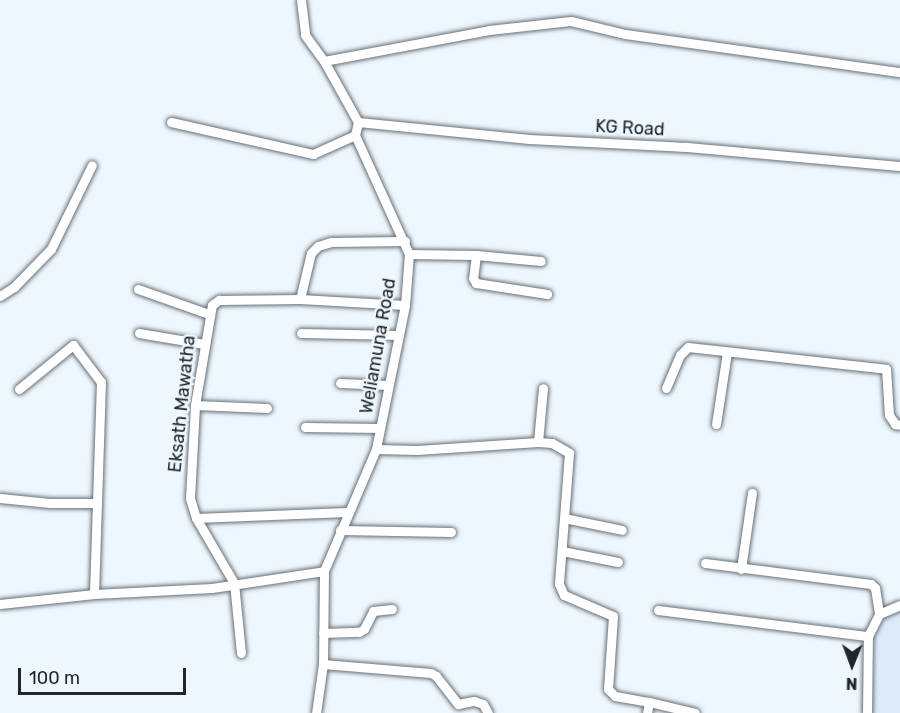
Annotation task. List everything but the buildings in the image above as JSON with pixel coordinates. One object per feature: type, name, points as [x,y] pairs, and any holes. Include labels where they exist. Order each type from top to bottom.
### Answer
[{"type":"street","points":[[171,122],[313,154],[355,135],[358,122],[324,61],[305,35],[302,0]]},
{"type":"street","points":[[324,61],[489,30],[571,21],[625,34],[900,72]]},
{"type":"street","name":"KG Road","points":[[358,122],[529,139],[686,147],[900,166]]},
{"type":"street","name":"Weliamuna Road","points":[[316,713],[323,664],[324,571],[347,512],[376,449],[405,305],[409,254],[355,135]]},
{"type":"street","points":[[0,296],[14,287],[51,249],[92,165]]},
{"type":"street","points":[[300,299],[311,253],[318,246],[332,242],[405,242]]},
{"type":"street","points":[[409,254],[476,255],[541,261]]},
{"type":"street","points":[[476,255],[473,278],[476,283],[547,294]]},
{"type":"street","points":[[138,289],[209,314]]},
{"type":"street","name":"Eksath Mawatha","points":[[234,583],[196,518],[190,498],[195,405],[212,305],[219,300],[300,299],[405,305]]},
{"type":"street","points":[[139,333],[204,344]]},
{"type":"street","points":[[301,333],[398,335]]},
{"type":"street","points":[[19,389],[73,345],[101,382],[95,503],[94,594]]},
{"type":"street","points":[[666,388],[680,355],[688,347],[886,369],[890,415],[895,424],[900,425]]},
{"type":"street","points":[[716,424],[727,352]]},
{"type":"street","points":[[340,383],[388,385]]},
{"type":"street","points":[[538,442],[543,388]]},
{"type":"street","points":[[195,405],[267,408]]},
{"type":"street","points":[[305,427],[380,428]]},
{"type":"street","points":[[376,449],[417,450],[538,442],[552,443],[569,453],[559,584],[564,595],[613,616],[608,689],[615,696],[695,713]]},
{"type":"street","points":[[741,569],[752,493]]},
{"type":"street","points":[[0,498],[50,503],[95,503]]},
{"type":"street","points":[[196,518],[347,512]]},
{"type":"street","points":[[564,518],[622,530]]},
{"type":"street","points":[[340,530],[452,532]]},
{"type":"street","points":[[562,551],[618,562]]},
{"type":"street","points":[[705,563],[871,584],[875,588],[879,614],[868,636],[867,713]]},
{"type":"street","points":[[0,604],[94,594],[212,588],[324,571]]},
{"type":"street","points":[[234,583],[242,653]]},
{"type":"street","points":[[879,614],[900,605]]},
{"type":"street","points":[[323,633],[359,632],[364,629],[373,611],[392,609]]},
{"type":"street","points":[[658,610],[868,636]]},
{"type":"street","points":[[323,664],[431,674],[436,676],[458,704],[474,701],[483,704],[488,713]]},
{"type":"street","points":[[647,713],[650,702]]},
{"type":"shaded area","points":[[900,609],[900,713],[873,713],[874,637],[889,610]]}]
